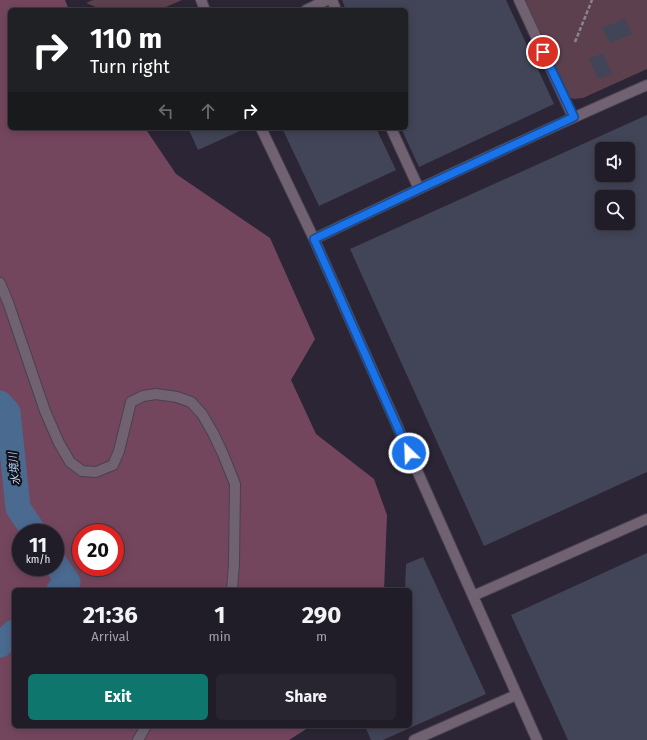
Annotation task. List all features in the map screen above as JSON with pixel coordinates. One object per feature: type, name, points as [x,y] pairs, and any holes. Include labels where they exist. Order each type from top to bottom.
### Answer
[{"type":"street","points":[[310,8],[327,0]]},
{"type":"street","points":[[519,0],[574,117]]},
{"type":"street","points":[[314,239],[574,117],[647,85]]},
{"type":"street","points":[[263,130],[314,239],[537,740]]},
{"type":"street","points":[[392,130],[419,189]]},
{"type":"street","points":[[0,284],[8,302],[45,411],[59,443],[70,462],[82,471],[96,472],[113,465],[120,451],[131,402],[143,396],[156,394],[177,397],[191,402],[202,414],[223,454],[235,484],[232,588]]},
{"type":"street","points":[[472,596],[647,519]]},
{"type":"street","points":[[414,740],[516,694]]},
{"type":"street","points":[[138,740],[145,728]]},
{"type":"path","points":[[575,42],[592,0]]},
{"type":"shaded area","points":[[0,0],[65,0],[68,8],[8,8],[8,130],[146,130],[176,174],[270,238],[315,339],[291,380],[316,434],[374,479],[387,515],[384,588],[12,588],[12,728],[308,728],[289,740],[0,740]]},
{"type":"shaded area","points":[[93,0],[182,0],[164,8],[98,8],[86,3]]},
{"type":"shaded area","points":[[524,0],[647,0],[647,69],[583,98],[574,99],[566,96]]},
{"type":"building","points":[[342,0],[506,0],[554,104],[419,167],[402,130],[408,130],[408,8],[345,8]]},
{"type":"building","points":[[625,19],[632,34],[610,43],[602,28]]},
{"type":"building","points":[[603,53],[612,74],[598,79],[589,59]]},
{"type":"building","points":[[647,115],[647,472],[484,546],[350,249]]},
{"type":"building","points":[[189,130],[242,130],[198,150]]},
{"type":"building","points":[[283,130],[377,130],[396,170],[319,206]]},
{"type":"building","points":[[647,553],[647,740],[568,740],[511,615]]},
{"type":"building","points":[[423,557],[486,694],[412,727],[412,588],[405,588],[406,564]]},
{"type":"building","points":[[366,728],[410,728],[383,740],[371,740]]},
{"type":"waterway","name":"水境川","points":[[0,403],[8,412],[18,508],[29,524]]},
{"type":"waterway","name":"水境川","points":[[61,588],[68,582],[64,576]]},
{"type":"waterway","name":"水境川","points":[[0,645],[12,634]]},
{"type":"route","points":[[409,453],[314,239],[574,117],[543,52]]}]
